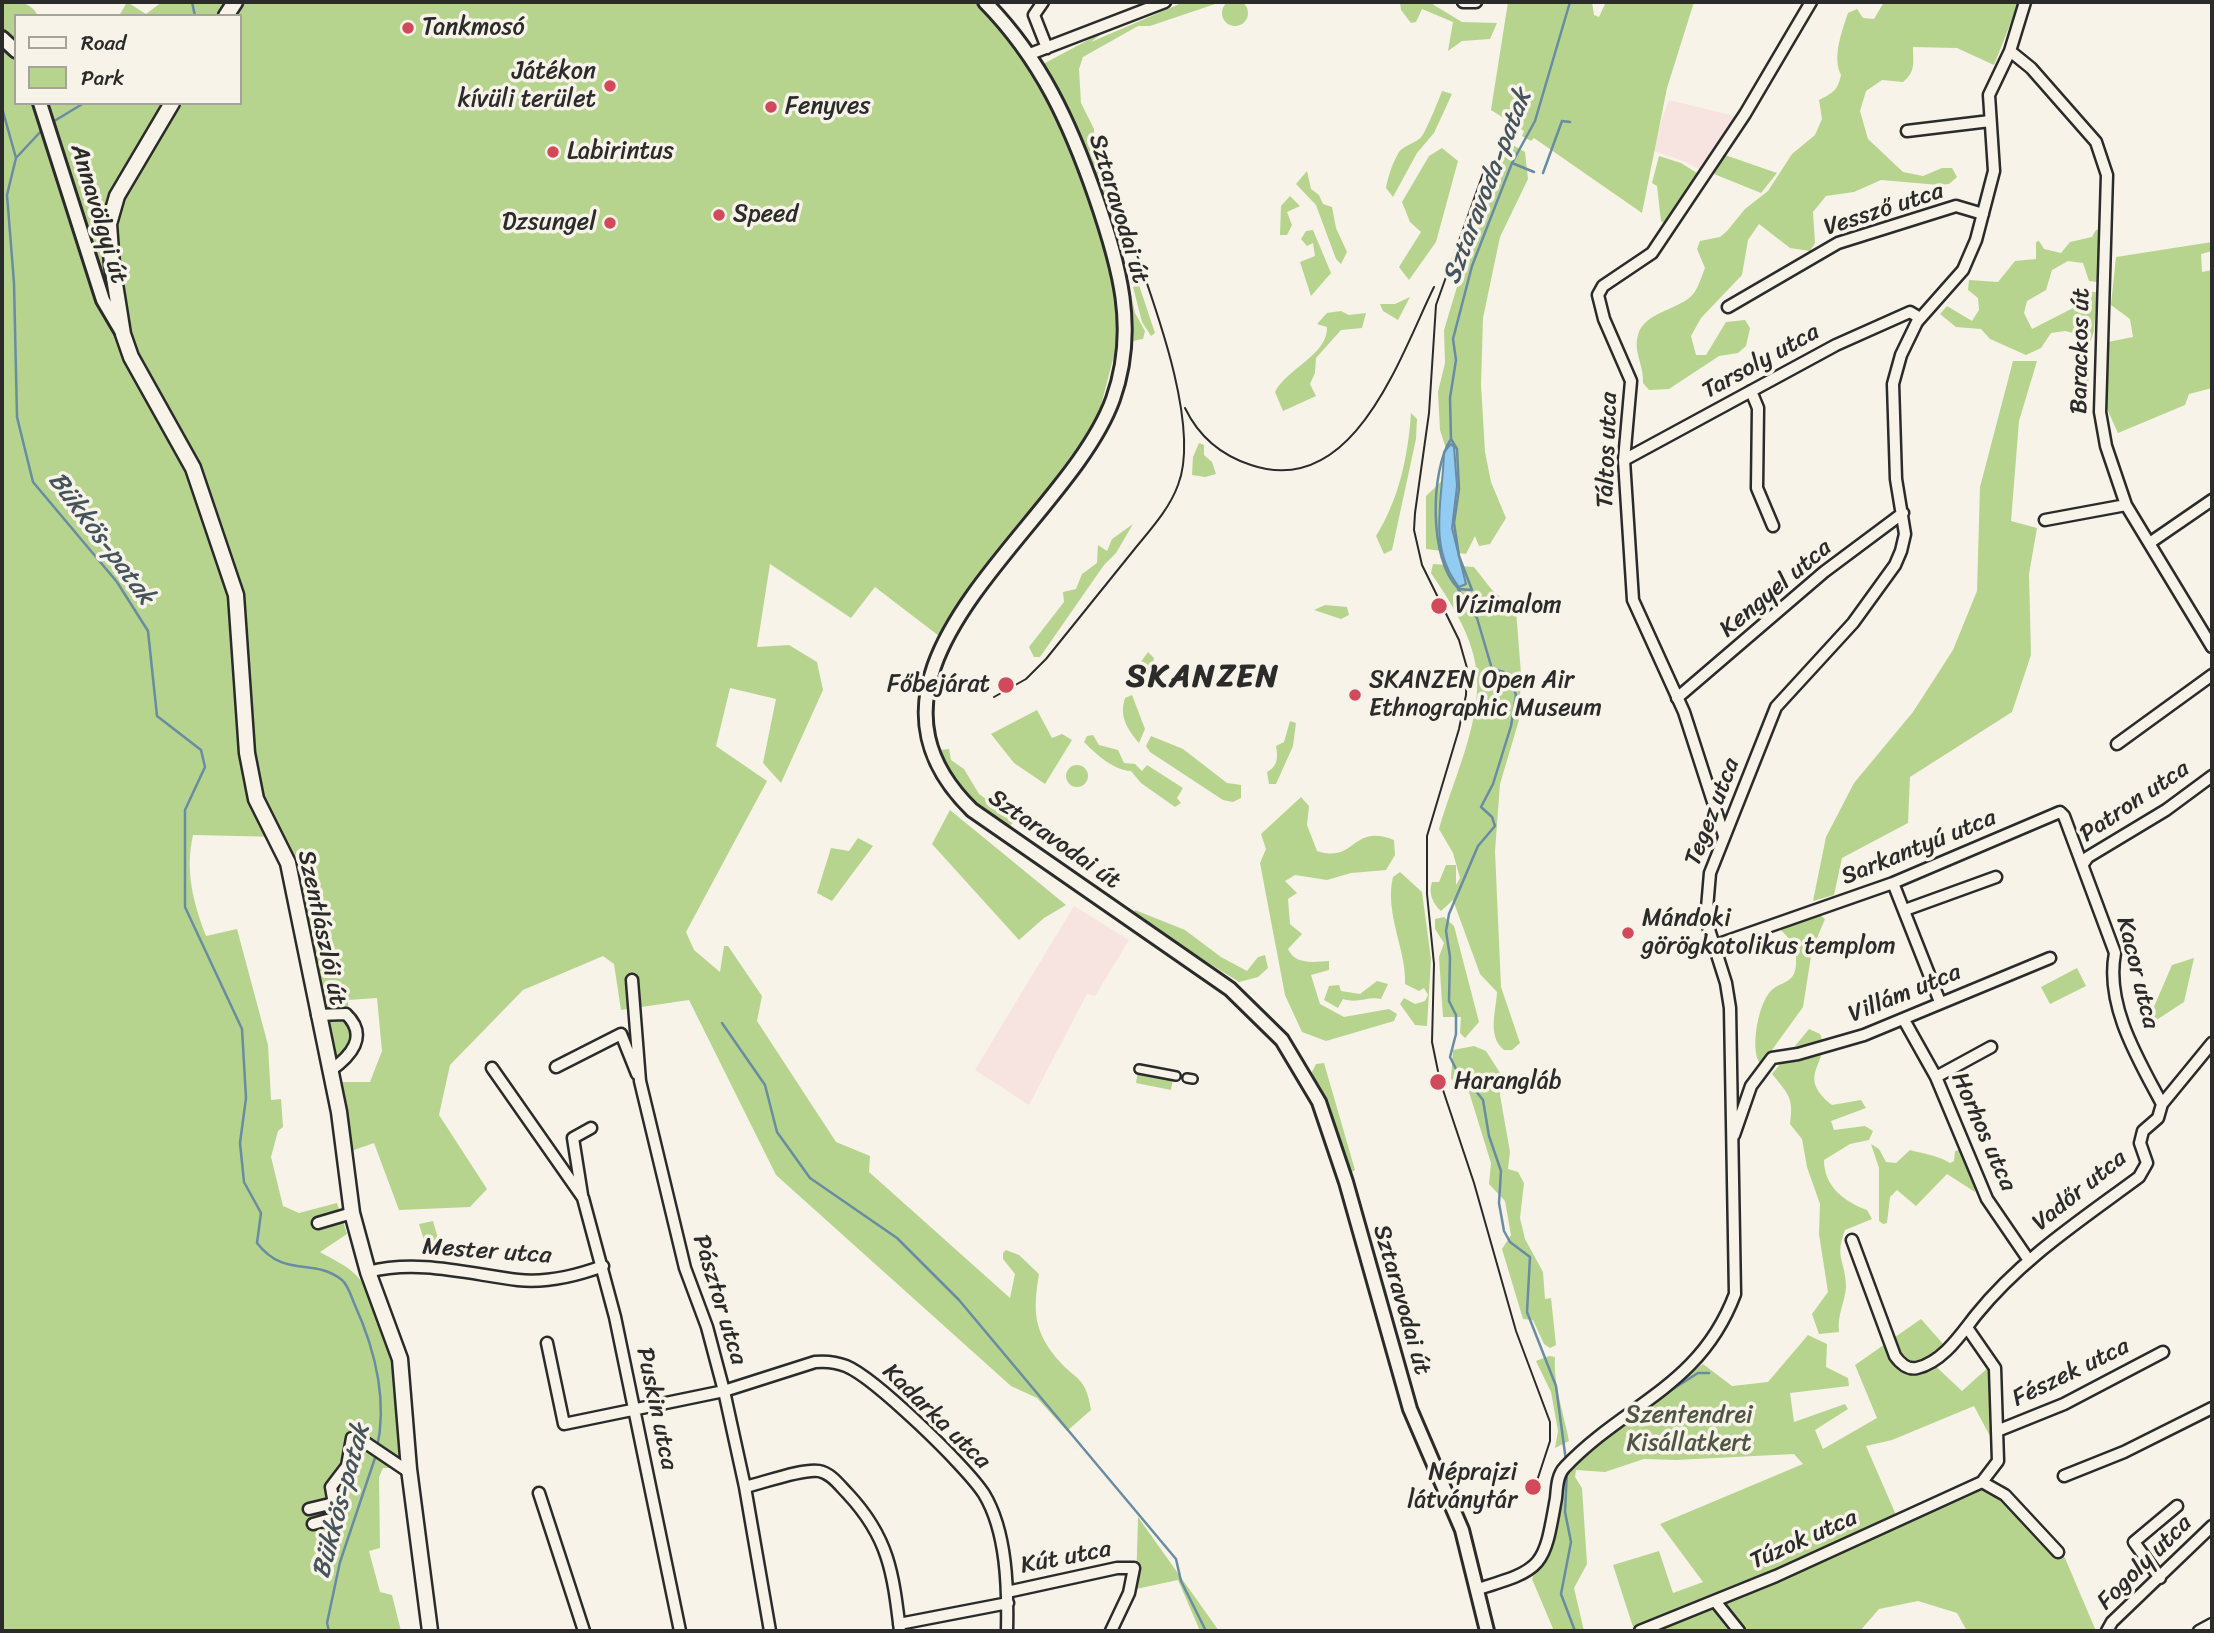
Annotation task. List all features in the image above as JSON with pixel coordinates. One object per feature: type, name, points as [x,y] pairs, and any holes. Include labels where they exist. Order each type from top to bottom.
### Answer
[{"type":"main road","name":"Szentlászlói út","points":[[171,105],[126,177],[112,210],[109,232],[123,334],[139,376],[193,468],[231,573],[236,595],[247,753],[256,799],[288,863],[330,1071],[352,1213],[368,1272],[400,1359],[409,1469],[430,1631]]},
{"type":"street","name":"Sztaravodai út","points":[[985,2],[1030,54],[1068,120],[1114,251],[1126,315],[1122,362],[1113,398],[1097,433],[966,607],[939,650],[926,694],[927,730],[933,750],[944,777],[972,810],[1230,989],[1264,1018],[1295,1058],[1328,1126],[1410,1409],[1462,1531],[1487,1631]]},
{"type":"street","points":[[1043,2],[1034,15],[1046,48]]},
{"type":"street","points":[[1030,54],[1165,2]]},
{"type":"street","points":[[1465,2],[1476,2]]},
{"type":"street","name":"Táltos utca","points":[[1724,836],[1695,744],[1633,600],[1624,460],[1630,380],[1604,319],[1598,295],[1603,286],[1652,253],[1745,114],[1811,2]]},
{"type":"street","points":[[2010,51],[2025,2]]},
{"type":"street","name":"Barackos út","points":[[2010,51],[2020,58],[2096,142],[2103,156],[2108,210],[2100,412],[2105,446],[2126,505],[2151,542],[2212,647]]},
{"type":"street","name":"Tegez utca","points":[[1478,1589],[1522,1576],[1539,1562],[1545,1547],[1561,1472],[1613,1426],[1682,1376],[1729,1312],[1737,1275],[1730,1008],[1706,920],[1710,873],[1776,707],[1853,623],[1895,565],[1905,534],[1896,479],[1892,390],[1901,355],[1920,318],[1963,270],[1983,214],[1994,171],[1989,95],[2010,51]]},
{"type":"street","points":[[2002,66],[2020,58]]},
{"type":"street","name":"Annavölgyi út","points":[[41,105],[103,300],[111,318],[123,334]]},
{"type":"street","points":[[1908,131],[1990,121]]},
{"type":"street","name":"Vessző utca","points":[[1728,307],[1838,243],[1956,206],[1983,214]]},
{"type":"street","name":"Tarsoly utca","points":[[1624,460],[1836,345],[1910,312],[1920,318]]},
{"type":"street","points":[[1751,391],[1758,408],[1756,488],[1773,526]]},
{"type":"street","points":[[2151,542],[2212,500]]},
{"type":"street","points":[[2045,520],[2126,505]]},
{"type":"street","name":"Kengyel utca","points":[[1677,698],[1824,572],[1903,513]]},
{"type":"street","points":[[2117,744],[2212,675]]},
{"type":"street","name":"Patron utca","points":[[2083,864],[2088,857],[2166,810],[2212,776]]},
{"type":"street","name":"Kacor utca","points":[[2060,812],[2083,864],[2115,953],[2111,975],[2121,1017],[2162,1104]]},
{"type":"street","name":"Sarkantyú utca","points":[[1713,946],[1893,883],[2060,812]]},
{"type":"street","points":[[1905,910],[1996,877]]},
{"type":"street","points":[[1893,883],[1940,1002]]},
{"type":"street","name":"Villám utca","points":[[1734,1136],[1751,1086],[1772,1058],[1808,1052],[1904,1020],[1940,1002],[2050,958]]},
{"type":"street","name":"Pásztor utca","points":[[632,980],[640,1081],[685,1268],[707,1327],[724,1391],[745,1487],[770,1631]]},
{"type":"street","points":[[317,1015],[346,1014],[356,1023],[359,1036],[354,1048],[330,1071]]},
{"type":"street","name":"Horhos utca","points":[[1904,1020],[1936,1077],[1987,1199],[2028,1259]]},
{"type":"street","points":[[556,1067],[621,1034],[640,1081]]},
{"type":"street","name":"Vadőr utca","points":[[1852,1240],[1889,1346],[1895,1356],[1909,1368],[1917,1368],[1940,1356],[1968,1329],[1974,1317],[2028,1259],[2139,1177],[2147,1163],[2140,1143],[2143,1131],[2158,1118],[2162,1104],[2212,1043]]},
{"type":"street","points":[[1936,1077],[1991,1047]]},
{"type":"street","name":"Puskin utca","points":[[492,1068],[583,1198]]},
{"type":"street","points":[[1139,1069],[1176,1076]]},
{"type":"street","name":"Puskin utca","points":[[592,1128],[573,1138],[583,1198],[603,1266],[636,1410],[680,1631]]},
{"type":"street","points":[[318,1223],[352,1213]]},
{"type":"street","name":"Mester utca","points":[[368,1272],[390,1268],[422,1268],[530,1280],[573,1277],[603,1266]]},
{"type":"street","points":[[1968,1329],[1995,1368],[1997,1431],[1994,1440],[1997,1461],[1982,1482],[2005,1495],[2059,1552]]},
{"type":"street","name":"Kadarka utca","points":[[547,1343],[564,1424],[724,1391],[815,1362],[839,1364],[865,1377],[923,1429],[984,1495],[995,1524],[1007,1592],[1007,1631]]},
{"type":"street","name":"Fészek utca","points":[[1997,1431],[2064,1404],[2163,1352]]},
{"type":"street","points":[[2064,1476],[2124,1452],[2212,1408]]},
{"type":"street","points":[[313,1524],[334,1518],[331,1487],[347,1466],[352,1438],[357,1437],[406,1470],[409,1469]]},
{"type":"street","points":[[745,1487],[814,1471],[828,1475],[871,1518],[881,1537],[900,1628]]},
{"type":"street","name":"Túzok utca","points":[[1640,1631],[1715,1601],[1982,1482]]},
{"type":"street","points":[[539,1493],[584,1631]]},
{"type":"street","points":[[309,1509],[334,1503]]},
{"type":"street","points":[[2160,1578],[2134,1542],[2177,1506]]},
{"type":"street","name":"Fogoly utca","points":[[2107,1631],[2112,1622],[2212,1526]]},
{"type":"street","name":"Kút utca","points":[[1007,1592],[1117,1568],[1134,1568],[1129,1593],[1111,1631]]},
{"type":"street","points":[[1715,1601],[1739,1631]]},
{"type":"street","name":"Kút utca","points":[[900,1628],[1008,1603]]},
{"type":"street","points":[[2199,1631],[2212,1624]]},
{"type":"shaded area","points":[[1669,100],[1738,117],[1720,145],[1714,146],[1713,154],[1702,171],[1686,162],[1651,150]]},
{"type":"shaded area","points":[[1074,906],[1129,940],[1095,996],[1087,994],[1029,1105],[975,1070]]},
{"type":"green space","points":[[1235,0],[1244,4],[1248,13],[1244,22],[1235,26],[1226,22],[1222,13],[1226,4]]},
{"type":"green space","points":[[2,2],[27,5],[37,14],[14,14],[14,105],[242,105],[242,14],[146,14],[162,2],[979,2],[1032,70],[1105,31],[1091,42],[1184,2],[1221,2],[1150,26],[1138,26],[1083,57],[1079,69],[1081,103],[1094,129],[1094,147],[1118,219],[1116,222],[1135,313],[1145,331],[1143,339],[1117,344],[1100,409],[1087,434],[939,636],[875,587],[851,618],[770,564],[757,647],[789,645],[817,662],[823,690],[781,783],[763,763],[776,699],[730,688],[716,746],[767,781],[686,932],[694,950],[720,972],[724,946],[728,946],[762,996],[757,1021],[836,1142],[870,1156],[869,1172],[1010,1298],[1015,1274],[1003,1259],[1006,1250],[1019,1255],[1039,1274],[1036,1310],[1040,1330],[1050,1350],[1083,1385],[1091,1410],[1067,1431],[1037,1398],[1011,1386],[776,1175],[689,1000],[621,1010],[614,964],[603,956],[523,990],[450,1065],[439,1115],[487,1189],[470,1207],[399,1210],[374,1143],[351,1151],[338,1082],[370,1082],[382,1051],[377,998],[348,1000],[350,1041],[333,1064],[282,837],[193,835],[190,874],[201,923],[206,936],[237,929],[268,1045],[271,1100],[281,1099],[283,1127],[278,1131],[271,1157],[283,1206],[299,1213],[337,1203],[347,1234],[320,1252],[357,1276],[370,1294],[387,1340],[396,1393],[403,1465],[400,1468],[383,1468],[379,1477],[380,1548],[369,1551],[380,1592],[392,1595],[401,1631],[2,1631]]},
{"type":"green space","points":[[127,2],[146,14],[120,14]]},
{"type":"green space","points":[[1400,2],[1429,2],[1462,22],[1497,23],[1490,39],[1462,41],[1448,51],[1453,22],[1422,9],[1416,22],[1411,23],[1401,10]]},
{"type":"green space","points":[[1508,2],[1592,2],[1594,15],[1599,17],[1606,2],[1694,2],[1667,88],[1642,213],[1534,138],[1531,141],[1522,136],[1524,131],[1491,110]]},
{"type":"green space","points":[[1884,2],[2019,2],[1994,65],[1957,48],[1913,47],[1913,66],[1903,82],[1882,80],[1866,91],[1860,111],[1868,139],[1903,172],[1923,176],[1942,168],[1952,168],[1957,177],[1949,184],[1939,185],[1881,180],[1854,192],[1826,196],[1813,212],[1815,243],[1810,251],[1790,248],[1759,224],[1748,240],[1742,275],[1701,318],[1691,336],[1696,355],[1706,355],[1726,322],[1745,320],[1750,328],[1746,346],[1738,353],[1719,356],[1669,389],[1649,390],[1643,383],[1637,347],[1642,327],[1647,321],[1694,293],[1705,268],[1697,249],[1700,241],[1720,237],[1727,231],[1745,209],[1768,191],[1792,154],[1815,135],[1822,119],[1819,100],[1834,90],[1840,80],[1837,60],[1848,13],[1857,9],[1863,18],[1874,19]]},
{"type":"green space","points":[[1442,91],[1452,94],[1434,133],[1417,153],[1393,197],[1386,188],[1395,160],[1401,150],[1422,136]]},
{"type":"green space","points":[[1508,142],[1525,152],[1528,179],[1500,237],[1483,318],[1481,385],[1485,452],[1491,482],[1506,518],[1490,544],[1479,546],[1475,536],[1466,554],[1426,549],[1426,496],[1447,476],[1448,455],[1440,430],[1438,392],[1445,363],[1444,330],[1466,257],[1460,244],[1498,151]]},
{"type":"green space","points":[[1442,148],[1458,161],[1436,242],[1409,280],[1399,267],[1421,232],[1410,222],[1402,202],[1429,156]]},
{"type":"green space","points":[[1725,155],[1777,173],[1761,193],[1714,174]]},
{"type":"green space","points":[[1659,156],[1681,163],[1700,175],[1664,223],[1661,221],[1657,186],[1652,183]]},
{"type":"green space","points":[[1307,171],[1311,189],[1319,195],[1323,204],[1332,207],[1336,228],[1347,252],[1341,264],[1336,259],[1316,205],[1296,184]]},
{"type":"green space","points":[[1290,196],[1300,206],[1287,212],[1292,225],[1287,235],[1280,235],[1281,206]]},
{"type":"green space","points":[[2103,229],[2098,282],[2089,281],[2083,263],[2068,261],[2052,270],[2046,290],[2027,301],[2024,313],[2032,329],[2079,305],[2086,292],[2097,292],[2094,331],[2087,352],[2089,392],[2082,393],[2081,335],[2065,331],[2051,333],[2041,348],[2026,355],[1990,339],[1981,329],[1956,327],[1940,314],[1947,306],[1972,321],[1979,310],[1978,298],[1968,290],[1969,280],[1998,282],[2015,261],[2036,259],[2036,242],[2039,241],[2044,249],[2061,253],[2070,242],[2092,237],[2096,230]]},
{"type":"green space","points":[[1313,230],[1331,273],[1311,296],[1300,262],[1315,256],[1313,243],[1307,246],[1301,239],[1306,231]]},
{"type":"green space","points":[[2212,242],[2212,251],[2201,254],[2202,272],[2212,270],[2212,388],[2189,394],[2185,405],[2118,433],[2107,409],[2108,342],[2133,337],[2130,319],[2111,305],[2116,257]]},
{"type":"green space","points":[[1139,285],[1155,333],[1151,336],[1142,322],[1133,287]]},
{"type":"green space","points":[[1410,297],[1398,320],[1383,311],[1380,304],[1395,304]]},
{"type":"green space","points":[[1341,311],[1349,315],[1366,313],[1362,328],[1341,330],[1316,358],[1315,373],[1310,384],[1316,396],[1283,411],[1275,392],[1288,376],[1321,346],[1327,327],[1317,324],[1327,313]]},
{"type":"green space","points":[[2013,361],[2037,361],[2019,421],[2011,521],[2037,528],[2029,574],[2031,655],[2012,712],[1910,777],[1908,823],[1842,858],[1834,895],[1813,901],[1826,837],[1854,783],[1913,712],[1953,650],[1977,591],[1980,487]]},
{"type":"green space","points":[[1411,413],[1417,419],[1416,439],[1392,550],[1384,554],[1376,536],[1391,507],[1401,477],[1408,446]]},
{"type":"green space","points":[[1199,443],[1204,445],[1204,455],[1212,462],[1216,474],[1205,477],[1192,475],[1193,457]]},
{"type":"green space","points":[[1133,524],[1116,553],[1104,565],[1040,657],[1034,657],[1029,647],[1064,602],[1063,592],[1076,589],[1082,574],[1097,563],[1098,545],[1107,551],[1112,539]]},
{"type":"green space","points":[[1433,564],[1474,567],[1492,590],[1516,610],[1521,674],[1519,720],[1500,784],[1495,851],[1501,987],[1520,1043],[1512,1050],[1504,1050],[1496,1038],[1494,1023],[1497,992],[1480,974],[1453,900],[1441,911],[1431,894],[1432,882],[1439,882],[1446,865],[1456,865],[1456,885],[1460,878],[1453,853],[1439,829],[1470,734],[1477,695],[1472,649],[1454,609],[1431,573]]},
{"type":"green space","points":[[1325,605],[1347,607],[1349,615],[1341,619],[1314,610]]},
{"type":"green space","points":[[1148,652],[1154,658],[1151,673],[1135,691],[1130,688],[1135,670]]},
{"type":"green space","points":[[1132,695],[1145,729],[1139,743],[1128,727],[1123,711],[1125,698]]},
{"type":"green space","points":[[1037,710],[1052,738],[1062,734],[1072,740],[1045,784],[1014,763],[991,734]]},
{"type":"green space","points":[[1290,721],[1296,723],[1293,746],[1276,784],[1269,784],[1267,772],[1275,764],[1276,746],[1284,742]]},
{"type":"green space","points":[[1093,735],[1099,745],[1118,750],[1124,763],[1135,764],[1142,771],[1147,765],[1183,788],[1177,798],[1181,803],[1175,807],[1141,783],[1131,771],[1111,765],[1099,756],[1084,742],[1087,736]]},
{"type":"green space","points":[[1151,736],[1183,749],[1227,783],[1241,785],[1241,798],[1233,802],[1223,800],[1150,752],[1146,746]]},
{"type":"green space","points":[[949,749],[951,760],[964,769],[979,794],[1015,820],[1009,827],[976,803],[959,785],[940,750]]},
{"type":"green space","points":[[1077,765],[1085,768],[1088,776],[1085,784],[1077,787],[1069,784],[1066,776],[1069,768]]},
{"type":"green space","points":[[1301,797],[1309,806],[1307,825],[1317,851],[1330,854],[1339,852],[1369,836],[1394,840],[1395,855],[1386,870],[1351,873],[1327,880],[1295,875],[1285,881],[1297,893],[1288,899],[1290,924],[1302,934],[1288,949],[1300,960],[1329,961],[1329,970],[1311,975],[1320,1004],[1344,1017],[1389,1009],[1397,1014],[1394,1021],[1326,1041],[1302,1032],[1285,995],[1260,863],[1266,849],[1261,834]]},
{"type":"green space","points":[[950,810],[1066,905],[1044,918],[1019,940],[932,844]]},
{"type":"green space","points":[[858,838],[873,846],[832,901],[817,893],[831,848],[849,851]]},
{"type":"green space","points":[[1400,872],[1422,892],[1431,959],[1427,1026],[1415,1025],[1400,1004],[1404,998],[1415,1004],[1425,1001],[1428,995],[1424,988],[1419,991],[1405,984],[1403,958],[1391,904],[1393,877]]},
{"type":"green space","points":[[1135,910],[1185,930],[1221,957],[1247,971],[1258,957],[1265,955],[1268,968],[1258,977],[1239,982],[1132,915]]},
{"type":"green space","points":[[1820,915],[1825,919],[1812,950],[1803,1007],[1764,1061],[1759,1062],[1755,1046],[1760,1013],[1768,994],[1792,977],[1796,966],[1795,945],[1780,929]]},
{"type":"green space","points":[[1444,917],[1454,926],[1479,1022],[1465,1038],[1460,1033],[1461,1017],[1443,1017],[1439,957],[1444,943],[1435,929],[1435,919]]},
{"type":"green space","points":[[2194,958],[2184,1002],[2155,1021],[2153,1009],[2172,965]]},
{"type":"green space","points":[[2077,968],[2086,986],[2050,1004],[2041,987]]},
{"type":"green space","points":[[1377,981],[1388,984],[1381,999],[1343,999],[1338,1008],[1324,1000],[1329,986],[1339,985],[1341,991],[1360,994]]},
{"type":"green space","points":[[1809,1029],[1820,1034],[1823,1044],[1814,1077],[1815,1085],[1821,1094],[1832,1105],[1861,1100],[1866,1108],[1831,1121],[1834,1130],[1865,1126],[1873,1131],[1869,1140],[1850,1144],[1824,1160],[1832,1186],[1851,1203],[1867,1210],[1872,1219],[1845,1230],[1840,1253],[1846,1287],[1839,1332],[1819,1334],[1812,1314],[1828,1292],[1819,1234],[1820,1204],[1807,1167],[1802,1139],[1790,1124],[1791,1108],[1788,1096],[1772,1074]]},
{"type":"green space","points":[[1474,1046],[1486,1051],[1502,1076],[1500,1095],[1510,1152],[1508,1169],[1518,1172],[1524,1183],[1520,1218],[1525,1239],[1543,1272],[1545,1299],[1551,1298],[1556,1345],[1550,1348],[1544,1344],[1533,1320],[1523,1319],[1502,1249],[1511,1235],[1505,1201],[1489,1184],[1491,1163],[1469,1092],[1451,1079],[1453,1050]]},
{"type":"green space","points":[[1324,1063],[1355,1170],[1349,1174],[1312,1072],[1316,1064]]},
{"type":"green space","points":[[1138,1071],[1173,1078],[1171,1090],[1136,1083]]},
{"type":"green space","points":[[1871,1144],[1879,1149],[1886,1162],[1896,1163],[1910,1150],[1950,1163],[1954,1161],[1955,1151],[1960,1150],[1974,1178],[1975,1192],[1947,1174],[1916,1206],[1897,1190],[1890,1197],[1887,1223],[1883,1224],[1879,1221],[1879,1168]]},
{"type":"green space","points":[[433,1221],[441,1249],[428,1253],[419,1224]]},
{"type":"green space","name":"Szentendrei Kisállatkert","points":[[1921,1319],[1944,1345],[1929,1360],[1962,1391],[1991,1365],[1998,1367],[1991,1438],[1974,1406],[1892,1440],[1866,1446],[1896,1515],[1980,1478],[2006,1496],[2065,1558],[2096,1631],[1967,1631],[1957,1613],[1918,1601],[1879,1609],[1860,1631],[1654,1631],[1652,1620],[1633,1627],[1613,1565],[1659,1551],[1673,1593],[1703,1582],[1660,1524],[1803,1464],[1794,1454],[1644,1459],[1605,1472],[1576,1470],[1575,1477],[1582,1488],[1587,1564],[1574,1588],[1584,1631],[1554,1631],[1532,1579],[1543,1553],[1563,1474],[1590,1447],[1703,1364],[1732,1386],[1768,1382],[1808,1335],[1827,1344],[1826,1367],[1848,1378],[1849,1386],[1790,1393],[1794,1422],[1845,1404],[1848,1409],[1815,1430],[1823,1449],[1877,1418],[1855,1365]]},
{"type":"green space","points":[[1549,1356],[1555,1357],[1557,1388],[1569,1441],[1555,1448],[1558,1431],[1551,1392],[1536,1361]]},
{"type":"green space","points":[[1138,1517],[1219,1631],[1200,1631],[1178,1580],[1136,1589]]},
{"type":"water","points":[[1451,444],[1454,447],[1457,486],[1452,528],[1466,584],[1459,587],[1443,556],[1439,522],[1444,452]]},
{"type":"waterway","points":[[192,2],[195,14]]},
{"type":"waterway","name":"Sztaravoda-patak","points":[[1566,1461],[1556,1386],[1527,1312],[1530,1257],[1510,1242],[1504,1231],[1499,1203],[1501,1171],[1489,1136],[1483,1100],[1472,1086],[1461,1079],[1450,1057],[1456,1034],[1456,1015],[1449,1001],[1450,957],[1446,931],[1449,914],[1478,846],[1495,826],[1492,817],[1481,807],[1493,784],[1511,726],[1516,695],[1508,673],[1492,669],[1477,618],[1458,589],[1472,590],[1459,556],[1454,523],[1459,489],[1457,449],[1451,439],[1450,398],[1456,360],[1453,339],[1472,266],[1512,163],[1535,121],[1570,2]]},
{"type":"waterway","points":[[51,123],[81,105]]},
{"type":"waterway","name":"Bükkös-patak","points":[[2,108],[16,158],[7,195],[14,283],[17,417],[33,482],[117,582],[148,631],[157,716],[201,750],[205,767],[185,810],[185,907],[242,1029],[246,1098],[240,1143],[244,1182],[261,1213],[257,1243],[278,1261],[331,1273],[346,1285],[368,1338],[377,1374],[381,1411],[377,1448]]},
{"type":"waterway","points":[[1543,173],[1562,121],[1570,122]]},
{"type":"waterway","points":[[16,158],[43,129]]},
{"type":"waterway","points":[[1512,163],[1534,172]]},
{"type":"waterway","points":[[1451,439],[1439,472],[1436,515],[1442,557],[1458,588]]},
{"type":"waterway","points":[[722,1023],[765,1085],[777,1132],[810,1178],[897,1238],[959,1300],[1176,1559],[1181,1581],[1206,1631]]},
{"type":"waterway","points":[[1654,1401],[1698,1373],[1709,1373]]},
{"type":"waterway","points":[[1585,1455],[1615,1430]]},
{"type":"waterway","name":"Bükkös-patak","points":[[329,1631],[327,1623],[340,1562],[376,1455]]},
{"type":"waterway","name":"Sztaravoda-patak","points":[[1567,1471],[1565,1512],[1571,1542],[1561,1594],[1575,1631]]},
{"type":"tram line","points":[[1485,168],[1436,305],[1429,413],[1415,513],[1414,530],[1422,565],[1459,640],[1467,668],[1466,695],[1459,729],[1427,836],[1427,894],[1434,964],[1432,1042],[1440,1081],[1474,1183],[1516,1331],[1550,1422],[1550,1441],[1533,1493]]},
{"type":"tram line","points":[[994,697],[1026,679],[1046,659],[1158,520],[1178,485],[1184,459],[1179,394],[1160,323],[1129,232]]},
{"type":"tram line","points":[[1185,408],[1197,428],[1212,444],[1240,461],[1287,470],[1318,462],[1345,442],[1368,415],[1406,349],[1434,287]]},
{"type":"place","name":"Tankmosó","points":[[408,28]]},
{"type":"place","name":"Játékon kívüli terület","points":[[610,86]]},
{"type":"place","name":"Fenyves","points":[[771,107]]},
{"type":"place","name":"Labirintus","points":[[553,152]]},
{"type":"place","name":"Speed","points":[[719,215]]},
{"type":"place","name":"Dzsungel","points":[[610,223]]},
{"type":"place","name":"Vízimalom","points":[[1439,606]]},
{"type":"place","name":"Főbejárat","points":[[1006,685]]},
{"type":"place","name":"SKANZEN Open Air Ethnographic Museum","points":[[1355,695]]},
{"type":"place","name":"Mándoki görögkatolikus templom","points":[[1628,933]]},
{"type":"place","name":"Harangláb","points":[[1438,1082]]},
{"type":"place","name":"Néprajzi látványtár","points":[[1533,1487]]},
{"type":"district","name":"SKANZEN","points":[[1203,678]]}]
